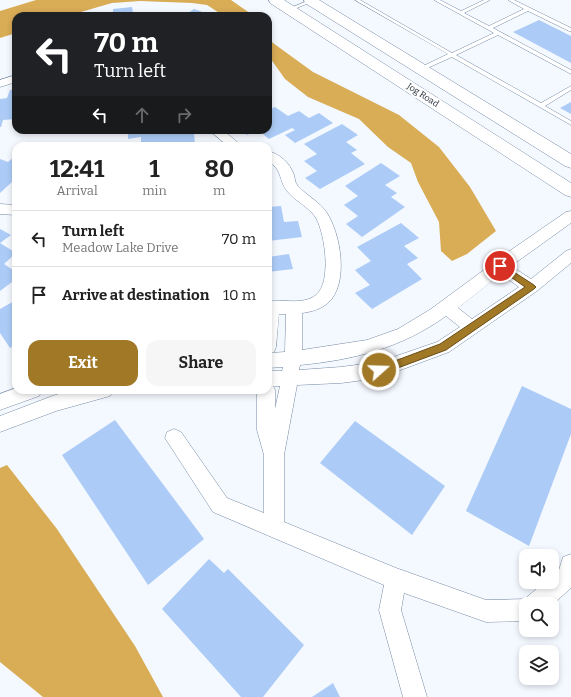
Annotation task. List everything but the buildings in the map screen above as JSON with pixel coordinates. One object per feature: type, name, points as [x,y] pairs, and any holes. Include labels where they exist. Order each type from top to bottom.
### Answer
[{"type":"main road","name":"Jog Road","points":[[275,0],[571,191]]},
{"type":"main road","name":"Jog Road","points":[[312,0],[571,162]]},
{"type":"street","points":[[0,84],[12,80]]},
{"type":"street","points":[[220,134],[231,142]]},
{"type":"street","points":[[272,158],[283,166],[292,187],[323,217],[330,236],[333,258],[332,284],[324,297],[314,304],[272,308]]},
{"type":"street","points":[[0,209],[12,210]]},
{"type":"street","points":[[272,361],[339,353],[368,347],[395,337],[448,308],[500,266],[571,216]]},
{"type":"street","points":[[272,379],[341,376],[379,370],[443,347],[531,287],[571,255]]},
{"type":"street","points":[[500,266],[531,287]]},
{"type":"street","points":[[274,527],[274,455],[288,392],[293,358],[294,307]]},
{"type":"street","points":[[448,308],[472,328]]},
{"type":"street","points":[[0,402],[22,394]]},
{"type":"street","points":[[0,424],[55,403],[89,394]]},
{"type":"street","points":[[266,394],[266,430],[274,455]]},
{"type":"street","points":[[174,438],[220,505],[396,580],[486,611],[519,610]]},
{"type":"street","points":[[544,597],[567,577],[571,565]]},
{"type":"street","points":[[396,580],[390,610],[415,697]]},
{"type":"lane","points":[[290,9],[312,0]]},
{"type":"lane","points":[[357,0],[571,123]]},
{"type":"lane","points":[[436,0],[571,72]]},
{"type":"lane","points":[[461,13],[488,0]]},
{"type":"lane","points":[[510,0],[571,30]]},
{"type":"lane","points":[[489,28],[528,9]]},
{"type":"lane","points":[[421,69],[498,33]]},
{"type":"lane","points":[[541,106],[571,88]]},
{"type":"shaded area","points":[[36,0],[231,0],[248,12],[218,12],[207,5],[192,3],[140,1],[112,3],[81,12],[12,12],[12,34],[0,38],[0,11]]},
{"type":"shaded area","points":[[272,42],[313,72],[399,115],[439,147],[470,187],[496,231],[467,254],[452,261],[441,251],[439,222],[418,182],[411,163],[388,147],[359,119],[308,97],[285,79],[272,61]]},
{"type":"shaded area","points":[[7,465],[57,529],[135,646],[163,697],[43,697],[0,662],[0,468]]},
{"type":"route","points":[[379,370],[443,347],[531,287],[500,266]]}]
